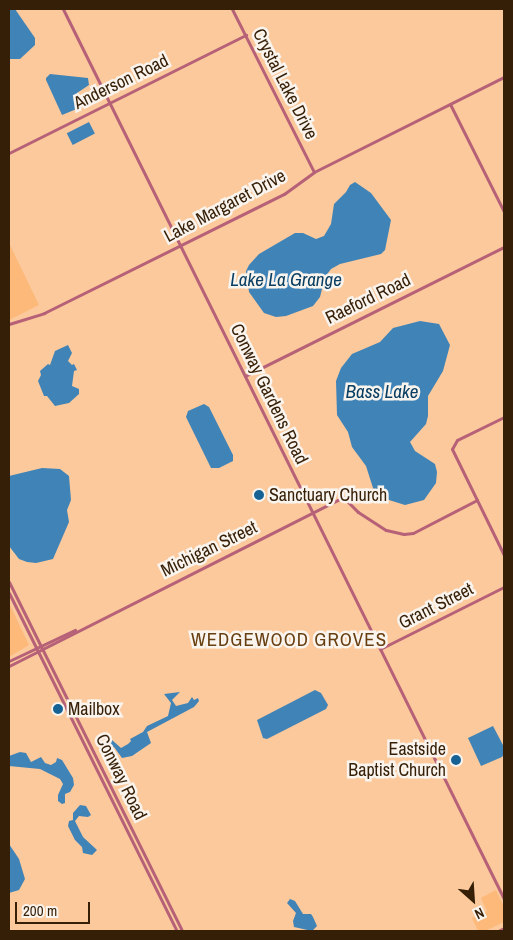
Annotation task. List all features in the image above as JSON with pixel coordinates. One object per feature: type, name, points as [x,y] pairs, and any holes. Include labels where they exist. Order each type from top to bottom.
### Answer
[{"type":"street","name":"Conway Gardens Road","points":[[63,9],[504,899]]},
{"type":"street","name":"Crystal Lake Drive","points":[[232,9],[314,172]]},
{"type":"street","name":"Anderson Road","points":[[9,153],[246,35]]},
{"type":"street","name":"Lake Margaret Drive","points":[[9,324],[38,316],[180,246],[284,194],[314,172],[504,77]]},
{"type":"street","points":[[450,104],[504,212]]},
{"type":"street","name":"Raeford Road","points":[[245,376],[504,247]]},
{"type":"street","points":[[504,417],[460,439],[452,446],[504,555]]},
{"type":"street","name":"Michigan Street","points":[[9,666],[42,647],[342,497],[358,512],[386,530],[404,534],[413,533],[477,500]]},
{"type":"street","name":"Conway Road","points":[[9,582],[182,931]]},
{"type":"street","name":"Grant Street","points":[[380,649],[504,587]]},
{"type":"street","name":"Conway Road","points":[[9,593],[177,931]]},
{"type":"street","name":"Michigan Street","points":[[9,661],[37,650]]},
{"type":"street","points":[[100,777],[111,788]]},
{"type":"street","points":[[164,905],[176,918]]},
{"type":"street","points":[[498,931],[504,928]]},
{"type":"shaded area","points":[[9,243],[39,305],[9,320]]},
{"type":"shaded area","points":[[9,603],[29,645],[9,657]]},
{"type":"shaded area","points":[[496,890],[504,907],[504,922],[485,931],[478,931],[472,918],[487,911],[481,898]]},
{"type":"water","points":[[9,9],[15,9],[35,38],[35,45],[20,59],[9,59]]},
{"type":"water","points":[[50,74],[88,78],[89,85],[77,93],[79,108],[62,115],[46,80]]},
{"type":"water","points":[[89,122],[95,134],[73,145],[67,133]]},
{"type":"water","name":"Lake La Grange","points":[[355,182],[371,193],[391,220],[385,250],[381,254],[340,264],[331,269],[325,277],[320,297],[313,306],[286,316],[276,317],[264,313],[249,292],[246,271],[249,265],[259,254],[295,233],[303,233],[316,239],[324,236],[331,224],[334,204],[350,185]]},
{"type":"water","name":"Bass Lake","points":[[420,321],[439,324],[450,345],[443,371],[428,396],[426,424],[410,442],[415,451],[435,464],[437,472],[436,483],[424,500],[405,505],[389,500],[373,488],[366,466],[352,447],[348,432],[337,415],[336,381],[341,368],[352,354],[380,342],[393,328]]},
{"type":"water","points":[[68,345],[72,353],[68,361],[72,365],[74,364],[77,370],[74,371],[72,386],[79,389],[79,394],[69,403],[55,406],[47,396],[44,396],[38,381],[41,375],[40,371],[48,364],[50,365],[55,351]]},
{"type":"water","points":[[204,404],[209,407],[233,455],[233,461],[219,468],[211,468],[186,417],[188,411]]},
{"type":"water","points":[[42,468],[60,469],[69,476],[71,500],[67,510],[69,522],[53,559],[36,563],[27,562],[19,559],[9,546],[9,476]]},
{"type":"water","points":[[315,690],[321,693],[328,705],[326,709],[267,739],[263,738],[257,720]]},
{"type":"water","points":[[180,692],[172,700],[176,706],[188,703],[192,697],[194,700],[198,698],[199,701],[194,707],[147,732],[151,743],[132,756],[122,758],[114,747],[107,749],[105,745],[112,740],[121,748],[131,741],[130,739],[143,732],[147,726],[168,716],[171,703],[164,694]]},
{"type":"water","points":[[493,726],[504,747],[504,754],[502,757],[481,766],[468,738]]},
{"type":"water","points":[[20,752],[26,753],[31,762],[41,757],[45,763],[51,765],[56,762],[57,758],[62,760],[73,778],[74,785],[70,792],[65,794],[65,803],[62,804],[58,801],[58,795],[63,784],[60,779],[40,769],[9,766],[9,756]]},
{"type":"water","points":[[80,805],[86,806],[91,815],[88,817],[79,816],[75,821],[83,837],[97,850],[92,855],[83,853],[82,847],[75,840],[68,826],[69,821],[73,820],[73,813]]},
{"type":"water","points":[[9,844],[19,859],[25,879],[19,890],[9,893]]},
{"type":"water","points":[[290,899],[295,901],[303,914],[311,914],[317,926],[312,931],[294,927],[293,921],[296,913],[287,903]]},
{"type":"place","name":"Sanctuary Church","points":[[259,495]]},
{"type":"place","name":"Mailbox","points":[[58,709]]},
{"type":"place","name":"Eastside Baptist Church","points":[[456,760]]},
{"type":"district","name":"WEDGEWOOD GROVES","points":[[289,640]]}]
